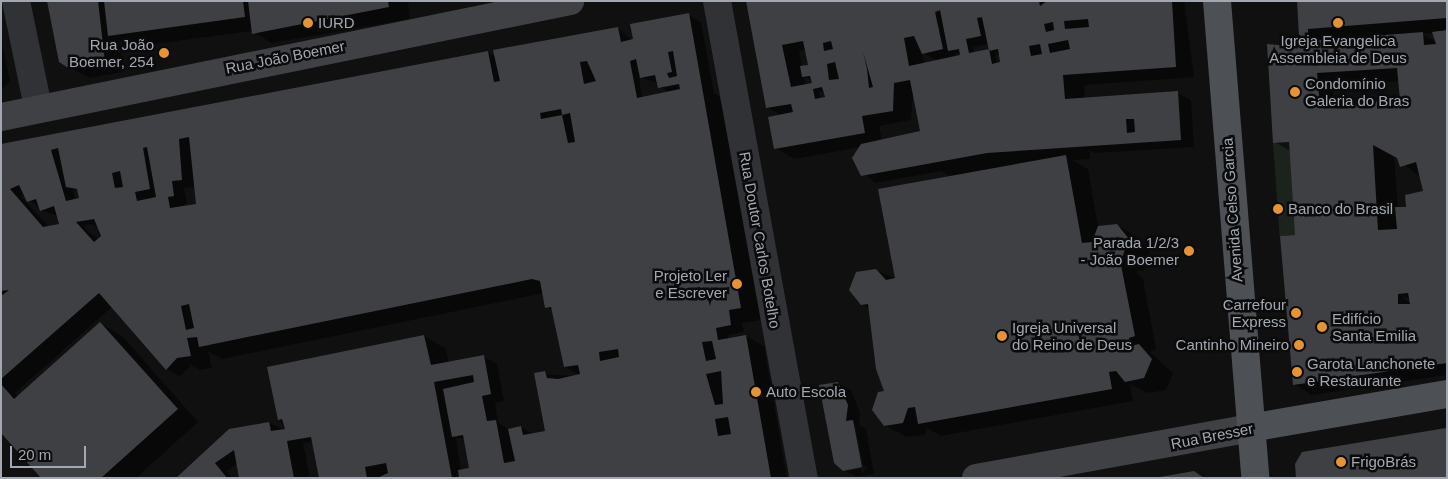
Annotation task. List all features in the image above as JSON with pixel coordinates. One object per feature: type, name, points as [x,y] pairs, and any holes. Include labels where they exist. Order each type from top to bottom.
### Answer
[{"type":"main road","name":"Avenida Celso Garcia","points":[[1217,1],[1254,478]]},
{"type":"main road","name":"Rua João Boemer","points":[[1,117],[38,107],[520,6],[555,3]]},
{"type":"main road","name":"Rua Bresser","points":[[976,478],[1447,394]]},
{"type":"street","points":[[16,1],[38,107]]},
{"type":"street","name":"Rua Doutor Carlos Botelho","points":[[717,1],[804,478]]},
{"type":"shaded area","points":[[1289,142],[1295,235],[1280,236],[1273,143]]},
{"type":"building","points":[[47,1],[98,1],[105,62],[70,69],[59,62]]},
{"type":"building","points":[[104,1],[243,1],[245,17],[108,36]]},
{"type":"building","points":[[248,1],[388,1],[389,7],[252,34]]},
{"type":"building","points":[[746,1],[1039,1],[1040,6],[1047,1],[1172,1],[1176,67],[1063,75],[1065,99],[1178,91],[1181,140],[987,153],[861,176],[852,158],[861,144],[920,131],[910,80],[894,83],[893,111],[862,116],[865,133],[774,149],[768,117],[793,112],[791,104],[766,108]],"holes":[[[940,10],[948,51],[959,49],[960,55],[909,66],[904,38],[914,36],[922,54],[943,49],[935,12]],[[982,17],[989,49],[969,53],[966,39],[981,36],[977,18]],[[1088,19],[1089,27],[1065,29],[1064,21]],[[1053,22],[1054,30],[1046,32],[1044,24]],[[1068,40],[1070,49],[1050,53],[1048,44]],[[803,41],[808,65],[800,66],[802,77],[810,76],[812,83],[791,87],[782,45]],[[831,41],[833,49],[824,51],[823,43]],[[1040,44],[1042,54],[1031,56],[1029,46]],[[998,49],[1000,62],[992,64],[989,51]],[[863,52],[873,87],[869,88],[867,69]],[[835,62],[839,79],[829,80],[827,64]],[[822,87],[825,97],[815,99],[813,89]],[[1126,119],[1134,119],[1135,132],[1127,133]]]},
{"type":"building","name":"Igreja Evangelica Assembleia de Deus","points":[[1297,1],[1447,1],[1447,18],[1308,29],[1308,36],[1299,36]]},
{"type":"building","points":[[689,13],[741,308],[729,310],[731,325],[716,328],[718,340],[746,335],[771,478],[459,478],[458,470],[469,468],[463,435],[452,437],[443,389],[474,382],[473,375],[434,382],[452,478],[377,478],[388,473],[386,463],[365,467],[367,478],[319,478],[311,437],[287,441],[294,478],[239,478],[234,450],[215,463],[227,478],[176,478],[229,429],[269,422],[271,431],[285,429],[282,419],[278,420],[267,367],[424,335],[431,365],[484,355],[491,394],[482,396],[487,421],[496,420],[504,463],[515,461],[508,429],[521,426],[523,435],[545,431],[534,373],[545,371],[547,378],[558,379],[580,374],[578,365],[564,367],[551,307],[545,308],[540,281],[532,279],[199,347],[197,337],[187,338],[191,356],[177,358],[166,370],[99,293],[1,379],[1,296],[9,290],[1,291],[1,144],[488,51],[494,82],[500,81],[493,50],[618,27],[621,42],[633,39],[630,24]],"holes":[[[673,51],[677,76],[669,78],[667,73],[672,72],[668,52]],[[636,59],[640,78],[655,75],[658,88],[679,84],[680,89],[637,98],[630,61]],[[587,61],[596,81],[584,84],[580,62]],[[561,109],[562,115],[541,119],[540,113]],[[570,113],[575,142],[568,143],[562,115]],[[189,137],[196,204],[170,208],[168,197],[174,196],[172,181],[182,180],[179,139]],[[147,147],[156,197],[137,201],[135,192],[150,189],[143,148]],[[58,148],[66,187],[77,189],[79,198],[66,201],[51,150]],[[120,171],[123,187],[115,188],[112,173]],[[19,185],[27,202],[36,199],[40,211],[54,206],[59,224],[43,227],[10,189]],[[94,219],[101,236],[94,242],[76,222]],[[189,304],[194,328],[186,330],[181,306]],[[712,341],[716,359],[706,361],[702,342]],[[618,349],[619,357],[600,361],[599,352]],[[721,371],[723,404],[715,405],[706,374]],[[728,417],[731,434],[718,436],[715,419]]]},
{"type":"building","points":[[1447,30],[1447,363],[1293,385],[1280,236],[1295,235],[1289,142],[1273,143],[1267,44],[1296,47],[1296,42],[1423,32],[1424,45],[1436,44],[1432,32]],"holes":[[[1397,68],[1400,100],[1320,105],[1317,73]],[[1373,145],[1397,158],[1400,167],[1416,162],[1423,191],[1405,195],[1406,207],[1395,207],[1397,229],[1378,230]],[[1408,293],[1410,304],[1398,304],[1398,294]]]},
{"type":"building","points":[[1066,155],[1082,243],[1092,242],[1098,226],[1117,224],[1129,239],[1122,258],[1115,259],[1117,266],[1121,265],[1135,336],[1129,338],[1130,346],[1139,344],[1152,359],[1144,378],[1125,382],[1116,371],[1109,372],[1112,389],[918,424],[915,407],[908,408],[903,423],[884,426],[872,410],[878,392],[884,391],[876,369],[868,304],[861,305],[849,290],[856,272],[876,269],[886,280],[895,278],[878,189]]},
{"type":"building","points":[[100,322],[178,409],[101,478],[41,478],[1,433],[1,384],[14,399]]},
{"type":"building","points":[[838,382],[848,405],[846,421],[853,420],[862,467],[843,471],[834,463],[819,385]]},
{"type":"building","points":[[1446,428],[1447,478],[1296,478],[1295,464],[1302,452]]},
{"type":"building","points":[[1194,471],[1204,478],[1160,478],[1160,477]]},
{"type":"place","name":"IURD","points":[[308,23]]},
{"type":"place","name":"Igreja Evangelica Assembleia de Deus","points":[[1338,23]]},
{"type":"place","name":"Rua João Boemer, 254","points":[[164,53]]},
{"type":"place","name":"Condomínio Galeria do Bras","points":[[1295,92]]},
{"type":"place","name":"Banco do Brasil","points":[[1278,209]]},
{"type":"place","name":"Parada 1/2/3 - João Boemer","points":[[1189,251]]},
{"type":"place","name":"Projeto Ler e Escrever","points":[[737,284]]},
{"type":"place","name":"Carrefour Express","points":[[1296,313]]},
{"type":"place","name":"Edifício Santa Emilia","points":[[1322,327]]},
{"type":"place","name":"Igreja Universal do Reino de Deus","points":[[1002,336]]},
{"type":"place","name":"Cantinho Mineiro","points":[[1299,345]]},
{"type":"place","name":"Garota Lanchonete e Restaurante","points":[[1297,372]]},
{"type":"place","name":"Auto Escola","points":[[756,392]]},
{"type":"place","name":"FrigoBrás","points":[[1341,462]]}]
